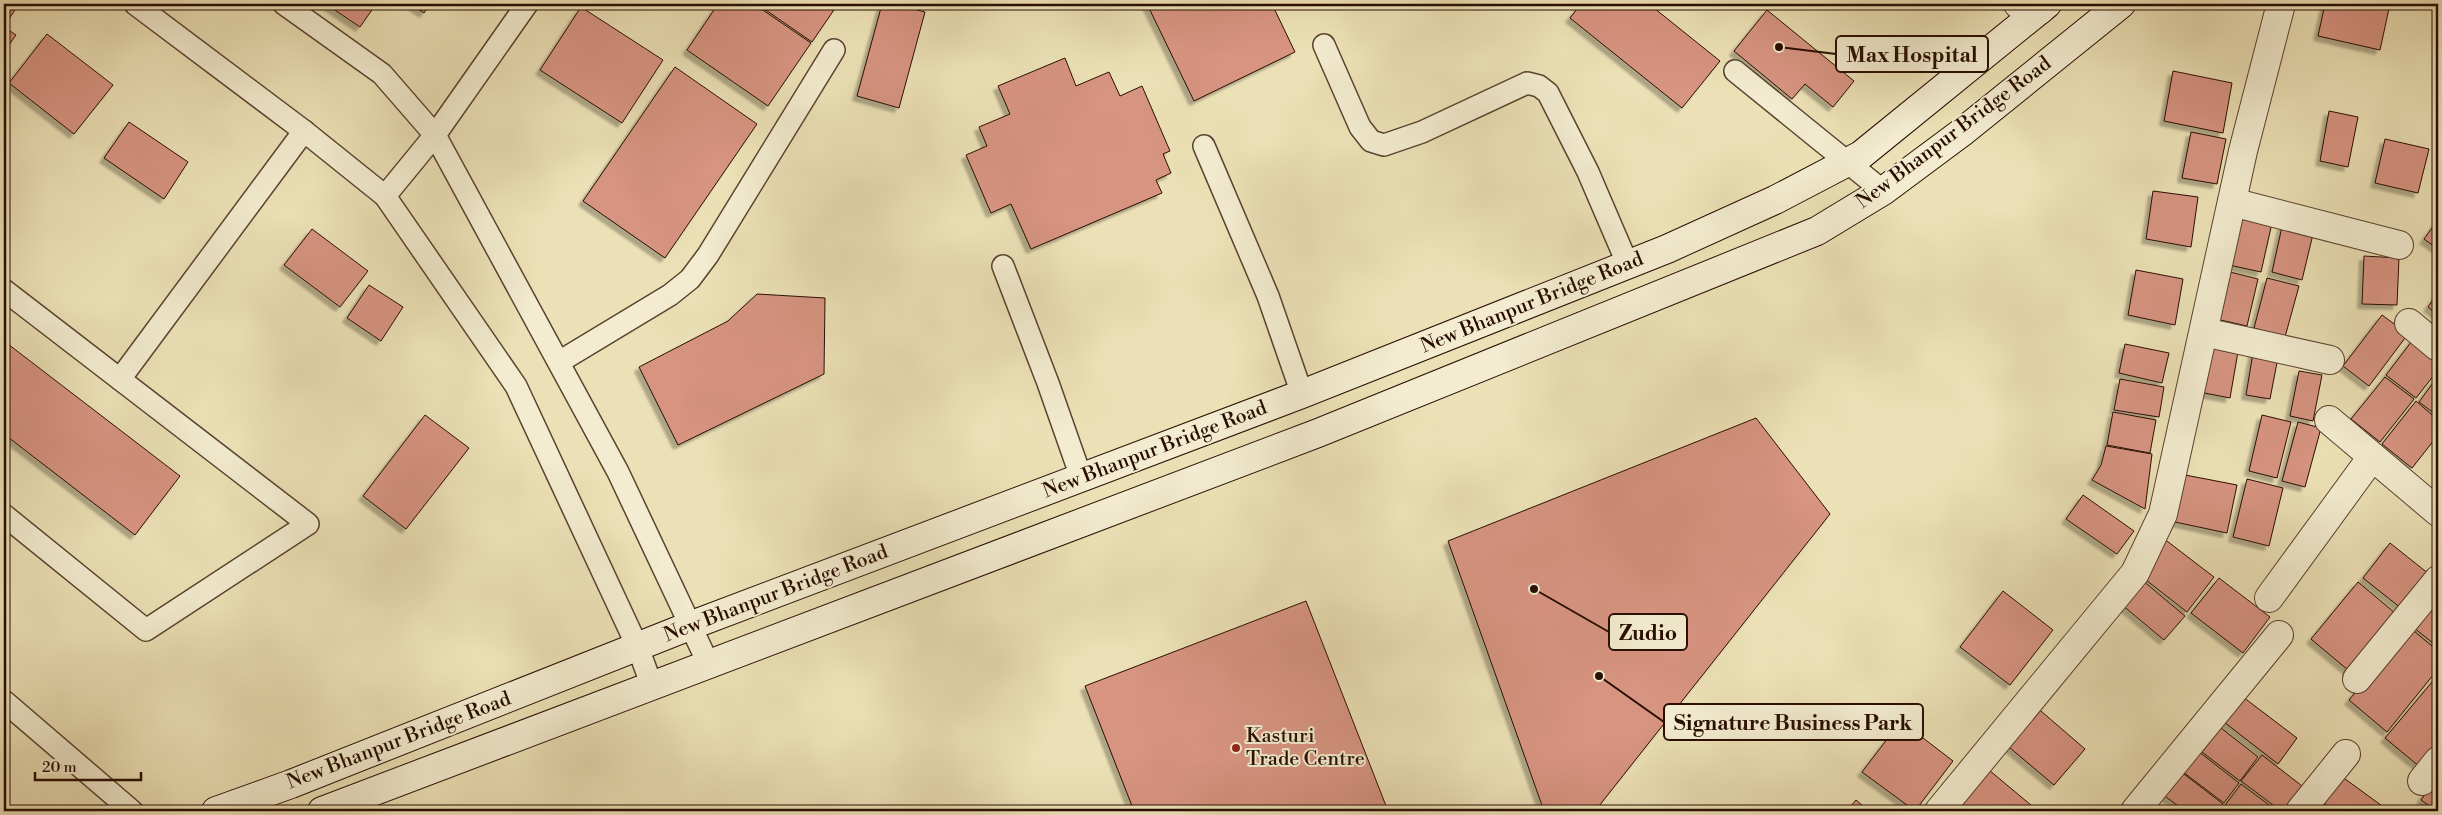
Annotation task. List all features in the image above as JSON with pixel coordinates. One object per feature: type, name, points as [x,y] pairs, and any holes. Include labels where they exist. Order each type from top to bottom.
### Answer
[{"type":"street","name":"New Bhanpur Bridge Road","points":[[322,811],[1318,433],[1817,231],[1883,191],[1961,133],[2121,4]]},
{"type":"street","points":[[1939,811],[2135,574],[2163,514],[2232,202],[2280,4]]},
{"type":"street","name":"New Bhanpur Bridge Road","points":[[216,811],[638,648],[692,625],[1302,394],[1628,265],[1775,200],[1861,155],[2035,6]]},
{"type":"street","points":[[2232,202],[2399,245]]},
{"type":"street","points":[[2409,323],[2438,348]]},
{"type":"street","points":[[2204,332],[2330,360]]},
{"type":"street","points":[[1302,394],[1318,433]]},
{"type":"street","points":[[2329,420],[2438,512]]},
{"type":"street","points":[[2269,598],[2372,457]]},
{"type":"street","points":[[2357,679],[2438,580]]},
{"type":"street","points":[[2135,811],[2279,634]]},
{"type":"street","points":[[2300,811],[2346,754]]},
{"type":"lane","points":[[135,4],[304,130],[385,196],[516,386],[638,648],[652,686]]},
{"type":"lane","points":[[284,4],[382,74],[435,135],[618,472],[692,625],[709,665]]},
{"type":"lane","points":[[385,196],[435,135],[527,4]]},
{"type":"lane","points":[[1324,45],[1360,127],[1371,141],[1384,145],[1422,132],[1527,83],[1539,86],[1548,93],[1588,172],[1628,265]]},
{"type":"lane","points":[[559,362],[670,295],[690,279],[708,254],[834,50]]},
{"type":"lane","points":[[1735,71],[1846,163],[1883,191]]},
{"type":"lane","points":[[120,379],[304,130]]},
{"type":"lane","points":[[1204,146],[1268,296],[1302,394]]},
{"type":"lane","points":[[1003,266],[1048,383],[1081,478]]},
{"type":"lane","points":[[4,290],[308,524],[146,630],[4,515]]},
{"type":"lane","points":[[4,702],[132,811]]},
{"type":"building","points":[[4,4],[13,4],[17,7],[4,26]]},
{"type":"building","points":[[326,4],[376,4],[360,27]]},
{"type":"building","points":[[411,4],[430,4],[424,13]]},
{"type":"building","points":[[718,4],[754,4],[811,43],[768,106],[687,50]]},
{"type":"building","points":[[757,4],[838,4],[812,42]]},
{"type":"building","points":[[882,4],[895,4],[925,12],[899,108],[857,96]]},
{"type":"building","points":[[1147,4],[1272,4],[1295,52],[1194,101]]},
{"type":"building","points":[[1581,4],[1649,4],[1720,61],[1682,108],[1570,18]]},
{"type":"building","points":[[2325,4],[2390,4],[2380,50],[2318,36]]},
{"type":"building","points":[[581,7],[663,60],[622,123],[540,70]]},
{"type":"building","points":[[1767,10],[1854,81],[1833,107],[1805,84],[1792,99],[1734,51]]},
{"type":"building","points":[[4,27],[16,35],[4,52]]},
{"type":"building","points":[[47,34],[113,85],[74,134],[9,83]]},
{"type":"building","points":[[1065,58],[1076,86],[1109,72],[1120,96],[1142,86],[1170,151],[1163,154],[1171,173],[1156,180],[1162,193],[1031,249],[1011,204],[991,213],[966,155],[987,146],[979,127],[1010,114],[998,86]]},
{"type":"building","points":[[675,67],[757,124],[665,258],[583,201]]},
{"type":"building","points":[[2173,71],[2232,83],[2223,133],[2164,121]]},
{"type":"building","points":[[2329,111],[2358,117],[2348,167],[2320,161]]},
{"type":"building","points":[[129,122],[188,162],[164,199],[104,158]]},
{"type":"building","points":[[2191,132],[2226,139],[2217,184],[2182,178]]},
{"type":"building","points":[[2385,139],[2429,149],[2418,193],[2375,183]]},
{"type":"building","points":[[2153,191],[2198,197],[2191,247],[2146,239]]},
{"type":"building","points":[[2241,216],[2272,223],[2261,272],[2229,265]]},
{"type":"building","points":[[2438,220],[2438,249],[2424,239]]},
{"type":"building","points":[[2283,222],[2314,230],[2302,280],[2272,272]]},
{"type":"building","points":[[312,229],[368,271],[340,307],[284,265]]},
{"type":"building","points":[[2364,256],[2399,258],[2397,305],[2362,304]]},
{"type":"building","points":[[2136,270],[2183,279],[2175,325],[2128,315]]},
{"type":"building","points":[[2226,271],[2258,279],[2247,326],[2216,319]]},
{"type":"building","points":[[2267,278],[2299,286],[2285,337],[2254,328]]},
{"type":"building","points":[[369,285],[403,307],[381,341],[347,318]]},
{"type":"building","points":[[2438,293],[2438,315],[2428,307]]},
{"type":"building","points":[[757,294],[825,298],[824,374],[678,445],[639,367],[728,321]]},
{"type":"building","points":[[2382,315],[2408,334],[2369,386],[2343,366]]},
{"type":"building","points":[[2415,337],[2438,355],[2438,370],[2416,398],[2386,375]]},
{"type":"building","points":[[2203,339],[2239,346],[2230,398],[2194,391]]},
{"type":"building","points":[[4,341],[180,476],[135,535],[4,434]]},
{"type":"building","points":[[2125,344],[2169,353],[2162,383],[2119,373]]},
{"type":"building","points":[[2254,347],[2279,352],[2270,399],[2246,395]]},
{"type":"building","points":[[2299,371],[2322,375],[2313,421],[2290,416]]},
{"type":"building","points":[[2438,376],[2438,416],[2419,402]]},
{"type":"building","points":[[2385,377],[2414,399],[2380,442],[2351,419]]},
{"type":"building","points":[[2120,379],[2164,387],[2159,417],[2114,410]]},
{"type":"building","points":[[2416,401],[2438,420],[2438,435],[2412,468],[2382,444]]},
{"type":"building","points":[[2113,412],[2156,420],[2150,453],[2107,445]]},
{"type":"building","points":[[425,415],[469,448],[406,529],[363,496]]},
{"type":"building","points":[[2262,415],[2291,422],[2277,478],[2249,471]]},
{"type":"building","points":[[1756,418],[1830,514],[1595,811],[1544,811],[1448,541]]},
{"type":"building","points":[[2298,422],[2321,428],[2305,487],[2282,481]]},
{"type":"building","points":[[2106,446],[2152,454],[2145,509],[2092,480],[2101,465]]},
{"type":"building","points":[[2180,474],[2237,485],[2227,533],[2170,521]]},
{"type":"building","points":[[2247,479],[2283,488],[2269,546],[2233,537]]},
{"type":"building","points":[[2083,495],[2134,531],[2117,554],[2066,519]]},
{"type":"building","points":[[2163,538],[2214,577],[2187,612],[2137,573]]},
{"type":"building","points":[[2390,543],[2434,578],[2406,612],[2363,578]]},
{"type":"building","points":[[2136,575],[2185,616],[2164,640],[2115,599]]},
{"type":"building","points":[[2219,578],[2270,617],[2243,653],[2191,613]]},
{"type":"building","points":[[2358,582],[2395,613],[2348,670],[2311,639]]},
{"type":"building","points":[[2003,591],[2053,630],[2010,685],[1960,647]]},
{"type":"building","points":[[2438,597],[2438,647],[2414,628]]},
{"type":"building","name":"Kasturi Trade Centre","points":[[1306,601],[1388,811],[1134,811],[1085,686]]},
{"type":"building","points":[[2409,627],[2438,651],[2438,669],[2387,732],[2349,700]]},
{"type":"building","points":[[2438,675],[2438,757],[2426,772],[2385,738]]},
{"type":"building","points":[[2243,697],[2297,738],[2278,764],[2224,722]]},
{"type":"building","points":[[2034,705],[2085,749],[2054,785],[2003,742]]},
{"type":"building","points":[[1901,721],[1953,761],[1915,811],[1862,772]]},
{"type":"building","points":[[2221,728],[2258,757],[2240,781],[2202,752]]},
{"type":"building","points":[[2198,751],[2239,783],[2224,803],[2183,772]]},
{"type":"building","points":[[2262,755],[2306,789],[2289,811],[2281,811],[2241,781]]},
{"type":"building","points":[[1989,770],[2038,811],[1954,811]]},
{"type":"building","points":[[2180,771],[2223,804],[2218,811],[2185,811],[2162,794]]},
{"type":"building","points":[[2438,775],[2438,811],[2437,811],[2421,800]]},
{"type":"building","points":[[2341,776],[2385,808],[2382,811],[2334,811],[2322,802]]},
{"type":"building","points":[[2241,784],[2277,811],[2227,811],[2223,808]]},
{"type":"building","points":[[1856,800],[1869,811],[1847,811]]},
{"type":"place","name":"Max Hospital","points":[[1779,47]]},
{"type":"place","name":"Zudio","points":[[1534,589]]},
{"type":"place","name":"Signature Business Park","points":[[1599,676]]},
{"type":"place","name":"Kasturi Trade Centre","points":[[1236,748]]}]
